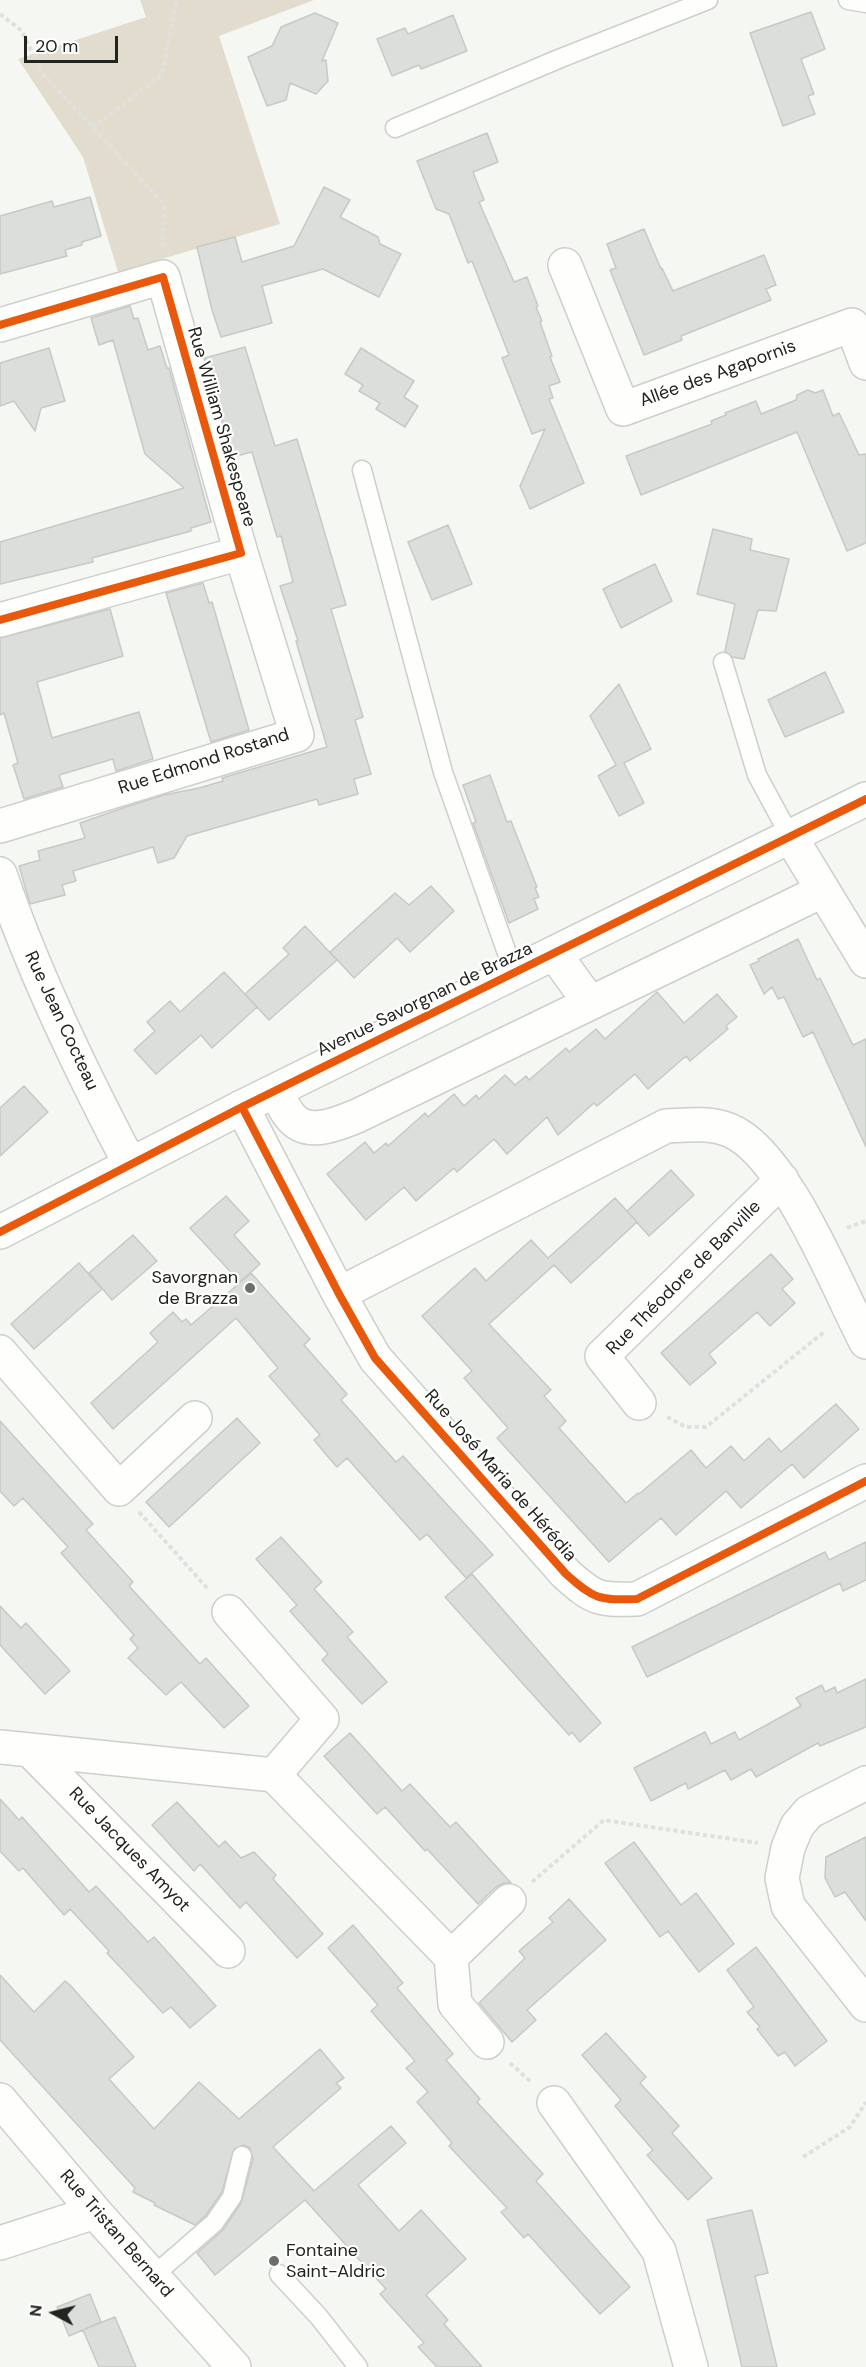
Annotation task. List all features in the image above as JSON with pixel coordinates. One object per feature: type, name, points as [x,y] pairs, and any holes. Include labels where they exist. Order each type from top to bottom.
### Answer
[{"type":"street","name":"Allée des Agapornis","points":[[565,265],[623,409],[852,325],[866,363]]},
{"type":"street","points":[[0,325],[163,277]]},
{"type":"street","name":"Rue William Shakespeare","points":[[0,620],[241,553],[163,277]]},
{"type":"street","name":"Rue Edmond Rostand","points":[[0,826],[297,735],[241,553]]},
{"type":"street","name":"Avenue Savorgnan de Brazza","points":[[0,1232],[276,1090],[866,799]]},
{"type":"street","points":[[789,837],[866,961]]},
{"type":"street","name":"Rue Jean Cocteau","points":[[0,874],[20,934],[109,1125],[130,1164]]},
{"type":"street","points":[[276,1090],[290,1118],[305,1126],[328,1128],[822,891]]},
{"type":"street","name":"Avenue Savorgnan de Brazza","points":[[554,953],[590,1003]]},
{"type":"street","name":"Rue José Maria de Hérédia","points":[[242,1107],[339,1294],[375,1358],[566,1574],[587,1593],[604,1600],[637,1599],[866,1481]]},
{"type":"street","points":[[339,1294],[666,1126],[703,1124],[731,1131],[757,1150],[782,1180],[815,1239],[866,1342]]},
{"type":"street","name":"Rue Théodore de Banville","points":[[639,1403],[602,1356],[782,1180]]},
{"type":"street","points":[[6,1370],[119,1489],[195,1418]]},
{"type":"street","points":[[229,1612],[322,1719],[274,1775],[451,1957],[454,2004],[488,2042]]},
{"type":"street","name":"Rue Jacques Amyot","points":[[15,1748],[274,1775]]},
{"type":"street","name":"Rue Jacques Amyot","points":[[15,1748],[228,1951]]},
{"type":"street","points":[[866,1783],[809,1812],[797,1826],[788,1848],[782,1878],[788,1906],[866,2005]]},
{"type":"street","points":[[451,1957],[509,1901]]},
{"type":"street","name":"Rue Tristan Bernard","points":[[0,2100],[95,2212],[234,2367]]},
{"type":"street","points":[[554,2103],[659,2251],[691,2367]]},
{"type":"street","points":[[0,2243],[95,2212]]},
{"type":"lane","points":[[395,128],[561,58],[708,0]]},
{"type":"lane","points":[[848,0],[866,3]]},
{"type":"lane","points":[[362,470],[443,772],[514,973]]},
{"type":"lane","points":[[723,662],[757,775],[789,837]]},
{"type":"lane","points":[[153,2276],[214,2223],[232,2197],[242,2156]]},
{"type":"lane","points":[[279,2274],[319,2317],[358,2367]]},
{"type":"path","points":[[92,128],[162,75],[177,0]]},
{"type":"path","points":[[0,14],[22,31],[41,72],[164,204],[163,277]]},
{"type":"path","points":[[639,1403],[686,1427],[706,1427],[850,1312]]},
{"type":"path","points":[[136,1509],[229,1612]]},
{"type":"path","points":[[509,1901],[604,1820],[788,1848]]},
{"type":"path","points":[[488,2042],[554,2103]]},
{"type":"path","points":[[802,2157],[850,2127],[866,2102]]},
{"type":"shaded area","points":[[140,0],[314,0],[219,36],[280,224],[118,272],[83,157],[18,59],[146,17]]},
{"type":"building","points":[[811,12],[825,49],[801,59],[814,94],[808,96],[815,114],[783,126],[750,33]]},
{"type":"building","points":[[315,13],[338,23],[322,61],[326,60],[328,81],[316,94],[290,83],[286,100],[267,106],[248,57],[272,46],[281,27]]},
{"type":"building","points":[[453,15],[467,51],[421,69],[419,65],[392,76],[377,39],[405,28],[408,34]]},
{"type":"building","points":[[487,133],[498,162],[473,172],[484,200],[479,202],[514,282],[527,277],[538,306],[536,307],[542,321],[540,322],[552,356],[550,357],[560,382],[549,386],[553,398],[549,399],[584,483],[530,509],[520,486],[545,429],[532,434],[502,358],[509,355],[472,261],[468,263],[449,214],[436,209],[417,161]]},
{"type":"building","points":[[324,187],[350,200],[340,217],[378,237],[380,244],[401,254],[379,297],[323,269],[262,286],[272,323],[221,337],[197,247],[235,237],[242,262],[294,246]]},
{"type":"building","points":[[90,197],[101,236],[65,250],[67,256],[0,274],[0,216],[52,201],[54,207]]},
{"type":"building","points":[[644,229],[673,291],[764,255],[776,285],[766,289],[771,300],[681,336],[682,340],[644,355],[610,270],[616,268],[607,244]]},
{"type":"building","points":[[130,306],[134,319],[138,318],[148,350],[160,346],[167,368],[169,368],[211,522],[191,528],[191,531],[92,558],[93,562],[0,584],[0,542],[184,488],[145,454],[113,340],[99,345],[91,318]]},
{"type":"building","points":[[245,347],[275,446],[297,439],[346,605],[331,609],[363,717],[355,720],[371,774],[354,779],[358,794],[319,805],[317,799],[187,836],[174,858],[158,863],[153,847],[73,871],[76,881],[62,885],[65,895],[30,904],[19,866],[40,860],[38,851],[85,838],[80,823],[164,795],[223,781],[222,778],[327,747],[296,641],[298,641],[280,586],[293,582],[281,536],[277,537],[252,452],[233,457],[205,358]]},
{"type":"building","points":[[49,348],[65,401],[41,408],[35,431],[14,401],[0,406],[0,363]]},
{"type":"building","points":[[361,348],[414,381],[404,397],[418,406],[405,427],[376,409],[380,403],[359,391],[363,385],[345,374]]},
{"type":"building","points":[[808,390],[815,393],[823,390],[833,416],[839,413],[859,455],[866,454],[866,543],[847,551],[797,432],[641,495],[626,456],[712,424],[711,421],[726,415],[725,413],[756,401],[761,414],[796,400],[797,395]]},
{"type":"building","points":[[448,525],[472,584],[432,600],[408,542]]},
{"type":"building","points":[[713,529],[752,539],[750,550],[789,559],[776,611],[758,610],[744,659],[732,657],[725,651],[735,604],[697,594]]},
{"type":"building","points":[[655,564],[672,601],[621,628],[603,589]]},
{"type":"building","points":[[203,583],[209,603],[212,602],[249,730],[211,742],[166,593]]},
{"type":"building","points":[[110,609],[123,656],[37,682],[52,738],[139,712],[153,759],[116,771],[113,759],[59,775],[63,787],[24,799],[13,765],[18,763],[4,713],[0,715],[0,638]]},
{"type":"building","points":[[825,672],[844,712],[785,737],[768,700]]},
{"type":"building","points":[[619,684],[651,749],[624,763],[644,803],[619,816],[598,776],[616,765],[590,716]]},
{"type":"building","points":[[490,775],[507,822],[511,821],[539,897],[534,899],[538,909],[509,923],[473,823],[476,822],[463,785]]},
{"type":"building","points":[[431,886],[454,911],[410,952],[397,938],[354,978],[330,952],[395,893],[409,905]]},
{"type":"building","points":[[305,926],[337,960],[269,1020],[245,994],[289,954],[283,948]]},
{"type":"building","points":[[798,939],[817,980],[820,978],[853,1045],[866,1039],[866,1147],[813,1032],[803,1037],[784,997],[778,999],[772,987],[764,994],[750,965]]},
{"type":"building","points":[[224,972],[257,1007],[212,1048],[201,1035],[156,1074],[134,1050],[155,1031],[147,1022],[170,1001],[180,1012]]},
{"type":"building","points":[[657,992],[684,1023],[717,994],[737,1017],[726,1026],[728,1029],[690,1061],[686,1056],[648,1089],[635,1074],[597,1106],[594,1103],[558,1135],[547,1117],[507,1154],[494,1139],[457,1172],[454,1168],[416,1201],[404,1187],[366,1220],[327,1174],[365,1142],[374,1153],[386,1143],[388,1146],[425,1113],[428,1117],[454,1094],[464,1106],[476,1095],[479,1099],[505,1075],[515,1085],[526,1076],[529,1080],[566,1048],[569,1052],[596,1029],[605,1039]]},
{"type":"building","points":[[24,1086],[48,1112],[0,1156],[0,1108]]},
{"type":"building","points":[[671,1170],[694,1195],[649,1236],[627,1211]]},
{"type":"building","points":[[226,1196],[249,1221],[234,1235],[260,1264],[240,1282],[190,1228]]},
{"type":"building","points":[[615,1198],[637,1222],[571,1283],[554,1265],[489,1324],[551,1390],[544,1396],[566,1421],[559,1428],[626,1503],[691,1450],[706,1468],[731,1446],[744,1461],[769,1438],[781,1452],[836,1404],[859,1429],[804,1478],[792,1464],[741,1508],[726,1491],[676,1535],[661,1518],[609,1562],[497,1438],[508,1428],[464,1378],[472,1371],[422,1316],[475,1268],[486,1281],[531,1240],[548,1258]]},
{"type":"building","points":[[133,1235],[157,1261],[112,1300],[89,1273]]},
{"type":"building","points":[[771,1254],[793,1279],[782,1289],[795,1303],[770,1326],[757,1312],[709,1354],[716,1363],[690,1385],[661,1353]]},
{"type":"building","points":[[79,1263],[102,1289],[34,1349],[11,1324]]},
{"type":"building","points":[[251,1273],[310,1339],[304,1345],[347,1394],[341,1400],[396,1462],[403,1456],[493,1555],[466,1578],[427,1534],[420,1540],[347,1458],[337,1467],[329,1458],[314,1440],[320,1435],[269,1376],[278,1368],[236,1318],[113,1429],[91,1403],[158,1342],[150,1333],[173,1312],[182,1322],[186,1319],[191,1325]]},
{"type":"building","points":[[237,1418],[260,1443],[169,1527],[146,1502]]},
{"type":"building","points":[[0,1421],[93,1524],[86,1530],[133,1582],[129,1586],[200,1664],[206,1658],[249,1706],[224,1728],[181,1682],[166,1695],[128,1658],[138,1648],[130,1639],[134,1635],[61,1553],[68,1547],[23,1498],[14,1506],[0,1491]]},
{"type":"building","points":[[281,1537],[322,1582],[314,1589],[353,1632],[347,1637],[387,1682],[362,1704],[322,1660],[328,1654],[290,1611],[297,1605],[256,1559]]},
{"type":"building","points":[[866,1542],[866,1580],[843,1591],[840,1583],[647,1677],[632,1647],[825,1552],[829,1560]]},
{"type":"building","points":[[472,1574],[601,1723],[580,1742],[572,1732],[569,1735],[445,1597]]},
{"type":"building","points":[[0,1606],[21,1628],[26,1623],[70,1671],[45,1694],[0,1645]]},
{"type":"building","points":[[866,1679],[866,1727],[820,1746],[818,1743],[756,1777],[751,1769],[731,1780],[725,1770],[688,1789],[686,1783],[651,1801],[634,1768],[705,1732],[711,1744],[735,1732],[739,1740],[801,1706],[796,1698],[822,1685],[825,1692],[835,1687],[837,1693]]},
{"type":"building","points":[[350,1733],[402,1791],[410,1784],[450,1827],[456,1822],[511,1883],[504,1883],[496,1887],[478,1904],[385,1807],[377,1814],[324,1756]]},
{"type":"building","points":[[0,1799],[19,1820],[22,1817],[89,1892],[96,1886],[148,1942],[154,1937],[216,2006],[190,2028],[171,2007],[163,2013],[70,1909],[64,1915],[23,1868],[19,1871],[0,1851]]},
{"type":"building","points":[[177,1802],[219,1847],[225,1841],[241,1858],[254,1852],[276,1875],[273,1879],[323,1934],[297,1958],[246,1902],[240,1908],[200,1864],[194,1871],[152,1825]]},
{"type":"building","points":[[866,1837],[866,1921],[845,1892],[835,1897],[825,1878],[826,1857]]},
{"type":"building","points":[[634,1842],[681,1905],[696,1893],[734,1944],[699,1972],[668,1931],[660,1937],[605,1863]]},
{"type":"building","points":[[569,1899],[606,1940],[527,2010],[536,2020],[512,2042],[479,2003],[525,1958],[519,1951],[553,1922],[549,1918]]},
{"type":"building","points":[[353,1925],[403,1983],[397,1988],[453,2054],[446,2060],[480,2099],[477,2102],[543,2174],[536,2181],[630,2287],[600,2314],[528,2234],[524,2238],[501,2212],[507,2208],[449,2146],[452,2143],[417,2102],[428,2092],[406,2068],[415,2061],[371,2011],[378,2005],[328,1948]]},
{"type":"building","points":[[756,1947],[827,2041],[795,2066],[785,2052],[778,2056],[757,2029],[760,2027],[747,2012],[754,2007],[727,1970]]},
{"type":"building","points":[[0,1975],[34,2012],[65,1981],[70,1985],[134,2057],[109,2079],[154,2129],[199,2082],[239,2119],[320,2049],[344,2078],[336,2083],[341,2088],[273,2147],[314,2191],[391,2126],[406,2143],[358,2185],[399,2231],[421,2210],[466,2259],[426,2295],[448,2320],[444,2324],[482,2367],[437,2367],[418,2347],[424,2343],[380,2294],[386,2289],[305,2200],[215,2275],[197,2253],[223,2230],[241,2203],[253,2159],[250,2148],[244,2145],[234,2149],[222,2192],[206,2215],[195,2225],[133,2192],[135,2188],[0,2040]]},
{"type":"building","points":[[606,2033],[646,2077],[640,2083],[679,2126],[672,2133],[712,2178],[688,2200],[647,2155],[653,2150],[615,2106],[621,2100],[582,2055]]},
{"type":"building","points":[[752,2210],[768,2273],[755,2276],[777,2367],[742,2367],[707,2220]]},
{"type":"building","points":[[90,2294],[101,2322],[85,2329],[115,2317],[136,2367],[99,2367],[83,2330],[69,2336],[57,2307]]},
{"type":"cycle path","points":[[0,325],[163,277],[241,553],[0,620]]},
{"type":"cycle path","points":[[0,1232],[242,1107],[866,799]]},
{"type":"cycle path","points":[[242,1107],[339,1294],[375,1358],[566,1574],[591,1594],[614,1599],[637,1599],[866,1481]]},
{"type":"place","name":"Savorgnan de Brazza","points":[[250,1288]]},
{"type":"place","name":"Fontaine Saint-Aldric","points":[[274,2261]]}]
